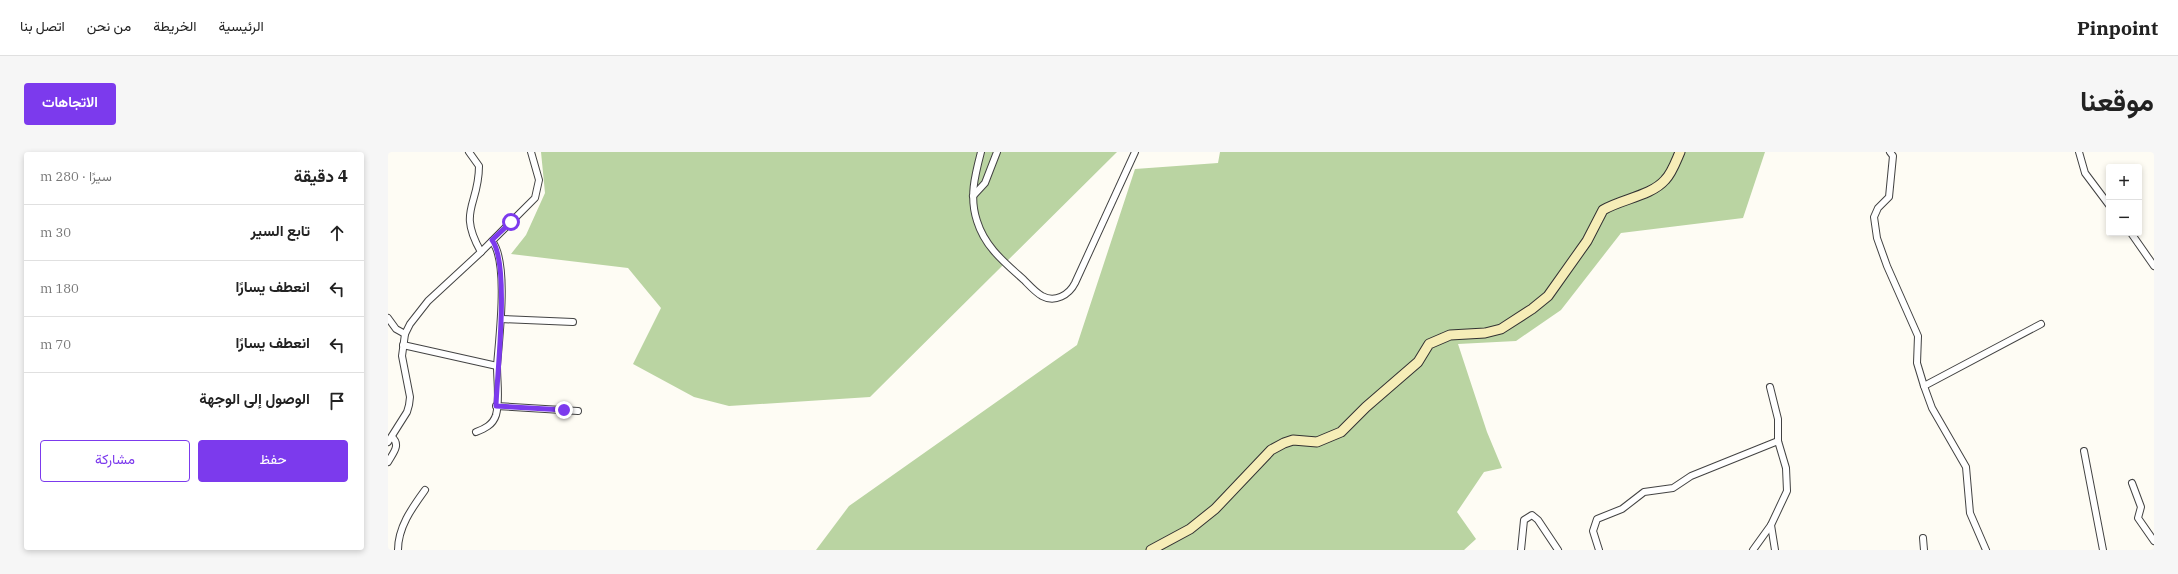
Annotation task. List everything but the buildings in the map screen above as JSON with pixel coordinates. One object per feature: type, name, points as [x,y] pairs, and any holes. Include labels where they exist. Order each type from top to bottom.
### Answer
[{"type":"street","points":[[469,152],[479,166],[469,212],[469,227],[481,252]]},
{"type":"street","points":[[388,462],[397,446],[396,442],[390,440],[405,416],[409,405],[410,397],[402,356],[402,345],[405,334],[410,324],[428,301],[481,252],[530,202],[537,192],[539,180],[531,152]]},
{"type":"street","points":[[981,152],[973,180],[973,196],[977,220],[985,239],[997,256],[1041,296],[1058,298],[1068,292],[1075,283],[1135,152]]},
{"type":"street","points":[[973,196],[985,183],[997,152]]},
{"type":"street","points":[[1151,550],[1190,530],[1215,509],[1271,450],[1284,442],[1293,440],[1317,442],[1341,432],[1366,407],[1418,362],[1429,344],[1450,335],[1485,333],[1501,329],[1532,309],[1548,296],[1587,241],[1603,210],[1640,195],[1661,184],[1666,179],[1680,152]]},
{"type":"street","points":[[1890,152],[1893,156],[1890,197],[1878,208],[1874,217],[1877,238],[1887,266],[1918,336],[1917,363],[1932,408],[1966,467],[1970,514],[1986,550]]},
{"type":"street","points":[[2079,152],[2085,173],[2106,201]]},
{"type":"street","points":[[2133,236],[2154,266]]},
{"type":"street","points":[[476,432],[491,423],[496,415],[497,366],[501,320],[498,252],[492,240]]},
{"type":"street","points":[[388,318],[396,329],[405,334]]},
{"type":"street","points":[[501,320],[573,322]]},
{"type":"street","points":[[1924,386],[2041,324]]},
{"type":"street","points":[[402,345],[497,366]]},
{"type":"street","points":[[1753,550],[1771,525],[1786,491],[1786,468],[1778,441],[1778,419],[1770,387]]},
{"type":"street","points":[[496,406],[578,411]]},
{"type":"street","points":[[1599,550],[1594,531],[1597,519],[1622,509],[1644,492],[1673,488],[1691,476],[1778,441]]},
{"type":"street","points":[[2084,452],[2103,550]]},
{"type":"street","points":[[2132,483],[2141,507],[2138,518],[2154,541]]},
{"type":"street","points":[[398,550],[398,541],[408,514],[424,490]]},
{"type":"street","points":[[1520,550],[1524,520],[1532,515],[1538,520],[1558,550]]},
{"type":"street","points":[[1771,525],[1775,550]]},
{"type":"street","points":[[1923,538],[1924,550]]},
{"type":"green space","points":[[541,152],[1117,152],[870,397],[729,406],[694,397],[633,364],[661,308],[628,268],[511,254],[526,235],[545,193]]},
{"type":"green space","points":[[1220,152],[1765,152],[1743,218],[1621,233],[1561,310],[1516,341],[1458,344],[1487,432],[1502,468],[1484,472],[1457,512],[1476,539],[1464,550],[816,550],[849,506],[1077,345],[1135,169],[1218,163]]},
{"type":"route","points":[[511,222],[492,240],[498,252],[502,312],[497,366],[496,406],[564,410]]}]
